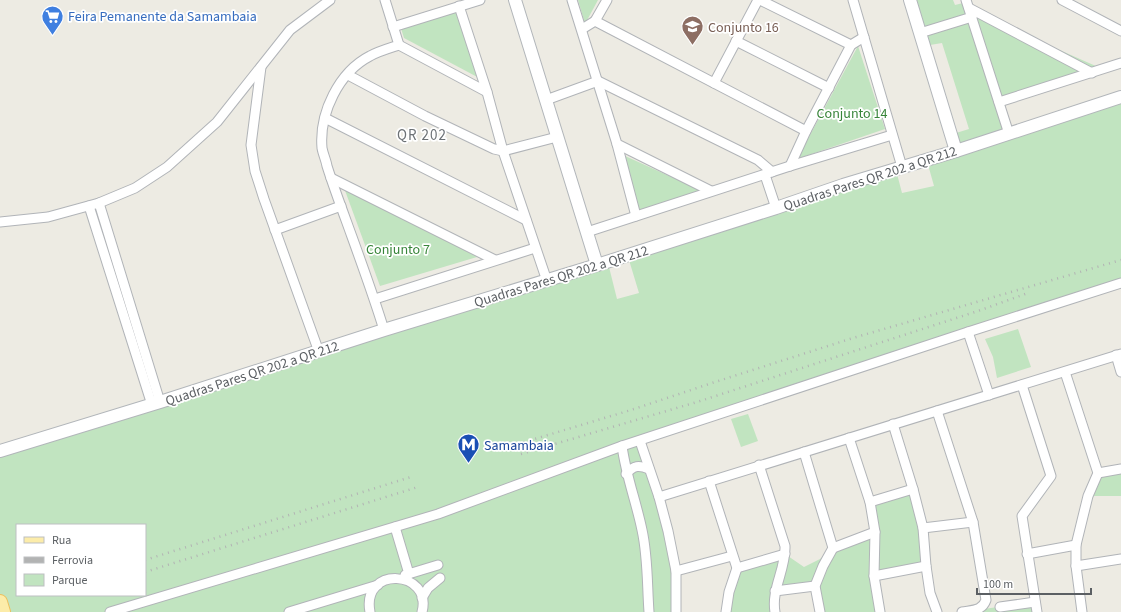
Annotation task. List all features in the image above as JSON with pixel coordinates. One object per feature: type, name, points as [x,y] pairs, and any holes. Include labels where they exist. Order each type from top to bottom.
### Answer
[{"type":"main road","points":[[0,602],[3,612]]},
{"type":"street","points":[[0,222],[48,217],[99,203],[135,188],[167,167],[218,122],[261,65],[290,30],[321,5],[330,0]]},
{"type":"street","points":[[386,0],[399,45],[487,92]]},
{"type":"street","points":[[393,27],[480,0]]},
{"type":"street","points":[[515,0],[597,264]]},
{"type":"street","points":[[572,0],[617,144],[636,216]]},
{"type":"street","points":[[582,30],[595,22],[607,0]]},
{"type":"street","points":[[714,83],[759,0],[851,45]]},
{"type":"street","points":[[852,0],[902,167]]},
{"type":"street","points":[[910,0],[956,151]]},
{"type":"street","points":[[1062,0],[1121,31]]},
{"type":"street","points":[[459,6],[487,92],[503,151],[547,280]]},
{"type":"street","points":[[920,33],[969,8]]},
{"type":"street","points":[[969,8],[1092,73]]},
{"type":"street","points":[[969,8],[1009,134]]},
{"type":"street","points":[[595,22],[806,131]]},
{"type":"street","points":[[790,166],[806,131],[851,45],[864,37]]},
{"type":"street","points":[[736,40],[829,88]]},
{"type":"street","points":[[384,330],[375,299],[331,178],[322,148],[325,118],[333,94],[339,84],[358,64],[370,56],[399,45]]},
{"type":"street","points":[[999,102],[1121,63]]},
{"type":"street","points":[[261,65],[251,145],[256,171],[264,199],[319,352]]},
{"type":"street","points":[[348,75],[426,116],[494,149],[503,151],[557,136]]},
{"type":"street","points":[[546,100],[598,81],[758,160],[768,173],[776,208]]},
{"type":"street","name":"Quadras Pares QR 202 a QR 212","points":[[0,451],[776,208],[843,185],[956,151],[1121,97]]},
{"type":"street","points":[[325,118],[526,220]]},
{"type":"street","points":[[587,232],[711,191],[892,135]]},
{"type":"street","points":[[617,144],[711,191]]},
{"type":"street","points":[[331,178],[495,260]]},
{"type":"street","points":[[99,203],[156,403]]},
{"type":"street","points":[[89,206],[156,403]]},
{"type":"street","points":[[275,230],[341,206]]},
{"type":"street","points":[[375,299],[535,248]]},
{"type":"street","points":[[110,612],[438,514],[622,446],[968,332],[1121,284]]},
{"type":"street","points":[[968,332],[989,395]]},
{"type":"street","points":[[659,497],[1065,372],[1118,354],[1121,372]]},
{"type":"street","points":[[1065,372],[1098,473],[1088,496],[1076,545],[1076,566],[1082,612]]},
{"type":"street","points":[[1022,385],[1051,476],[1022,516],[1037,612]]},
{"type":"street","points":[[937,411],[973,522],[986,600],[980,609],[962,612]]},
{"type":"street","points":[[893,424],[924,528],[926,566],[930,593],[937,612]]},
{"type":"street","points":[[849,438],[870,502],[875,532],[874,576],[880,612]]},
{"type":"street","points":[[640,441],[659,497],[668,531],[676,571],[676,612]]},
{"type":"street","points":[[622,446],[626,474],[642,529],[648,565],[649,612]]},
{"type":"street","points":[[804,452],[833,548]]},
{"type":"street","points":[[759,465],[783,539],[785,554],[775,591],[775,612]]},
{"type":"street","points":[[626,474],[631,468],[636,466],[649,469]]},
{"type":"street","points":[[1098,473],[1121,469]]},
{"type":"street","points":[[709,482],[737,568],[729,592],[726,612]]},
{"type":"street","points":[[870,502],[913,489]]},
{"type":"street","points":[[924,528],[973,522]]},
{"type":"street","points":[[395,527],[409,574]]},
{"type":"street","points":[[820,612],[815,586],[823,566],[833,548],[875,532]]},
{"type":"street","points":[[1027,554],[1076,545]]},
{"type":"street","points":[[737,568],[785,554]]},
{"type":"street","points":[[676,571],[732,556]]},
{"type":"street","points":[[1076,566],[1121,559]]},
{"type":"street","points":[[290,612],[378,585],[386,580],[438,565]]},
{"type":"street","points":[[874,576],[926,566]]},
{"type":"street","points":[[397,578],[408,581],[417,588],[422,598],[422,612]]},
{"type":"street","points":[[422,598],[428,588],[440,578]]},
{"type":"street","points":[[370,612],[370,595],[378,585]]},
{"type":"street","points":[[775,591],[815,586]]},
{"type":"street","points":[[1000,607],[1035,602]]},
{"type":"green space","points":[[578,0],[598,0],[585,24]]},
{"type":"green space","points":[[916,0],[953,0],[955,5],[963,3],[973,12],[925,28]]},
{"type":"green space","points":[[459,8],[481,79],[404,38],[400,25]]},
{"type":"green space","points":[[974,12],[1098,67],[1002,97],[1009,129],[960,144],[956,133],[969,129],[942,43],[930,45],[925,29]]},
{"type":"green space","name":"Conjunto 14","points":[[858,46],[885,129],[797,159]]},
{"type":"green space","points":[[1121,101],[1121,284],[640,441],[668,531],[676,612],[5,612],[0,595],[0,452],[609,267],[617,299],[639,293],[629,260],[896,170],[902,193],[934,186],[927,161]]},
{"type":"green space","points":[[623,155],[702,191],[638,213]]},
{"type":"green space","name":"Conjunto 7","points":[[343,185],[477,257],[380,286]]},
{"type":"green space","points":[[1018,329],[1031,367],[997,378],[993,357],[985,339]]},
{"type":"green space","points":[[748,414],[758,441],[741,447],[731,419]]},
{"type":"green space","points":[[1121,469],[1121,496],[1088,496],[1098,473]]},
{"type":"green space","points":[[913,489],[926,566],[875,577],[880,612],[820,612],[815,586],[775,590],[776,612],[726,612],[737,568],[785,554],[804,567],[820,559],[833,548],[875,532],[870,502]]},
{"type":"green space","points":[[1035,602],[1037,612],[962,612]]},
{"type":"railway","points":[[518,444],[631,410],[853,338],[1121,260]]},
{"type":"railway","points":[[521,454],[697,402],[978,311],[1028,293]]},
{"type":"railway","points":[[146,560],[414,476]]},
{"type":"railway","points":[[146,572],[418,487]]},
{"type":"place","name":"Feira Pemanente da Samambaia","points":[[53,36]]},
{"type":"place","name":"Conjunto 16","points":[[692,46]]},
{"type":"place","name":"Samambaia","points":[[468,464]]},
{"type":"district","name":"QR 202","points":[[422,135]]}]
